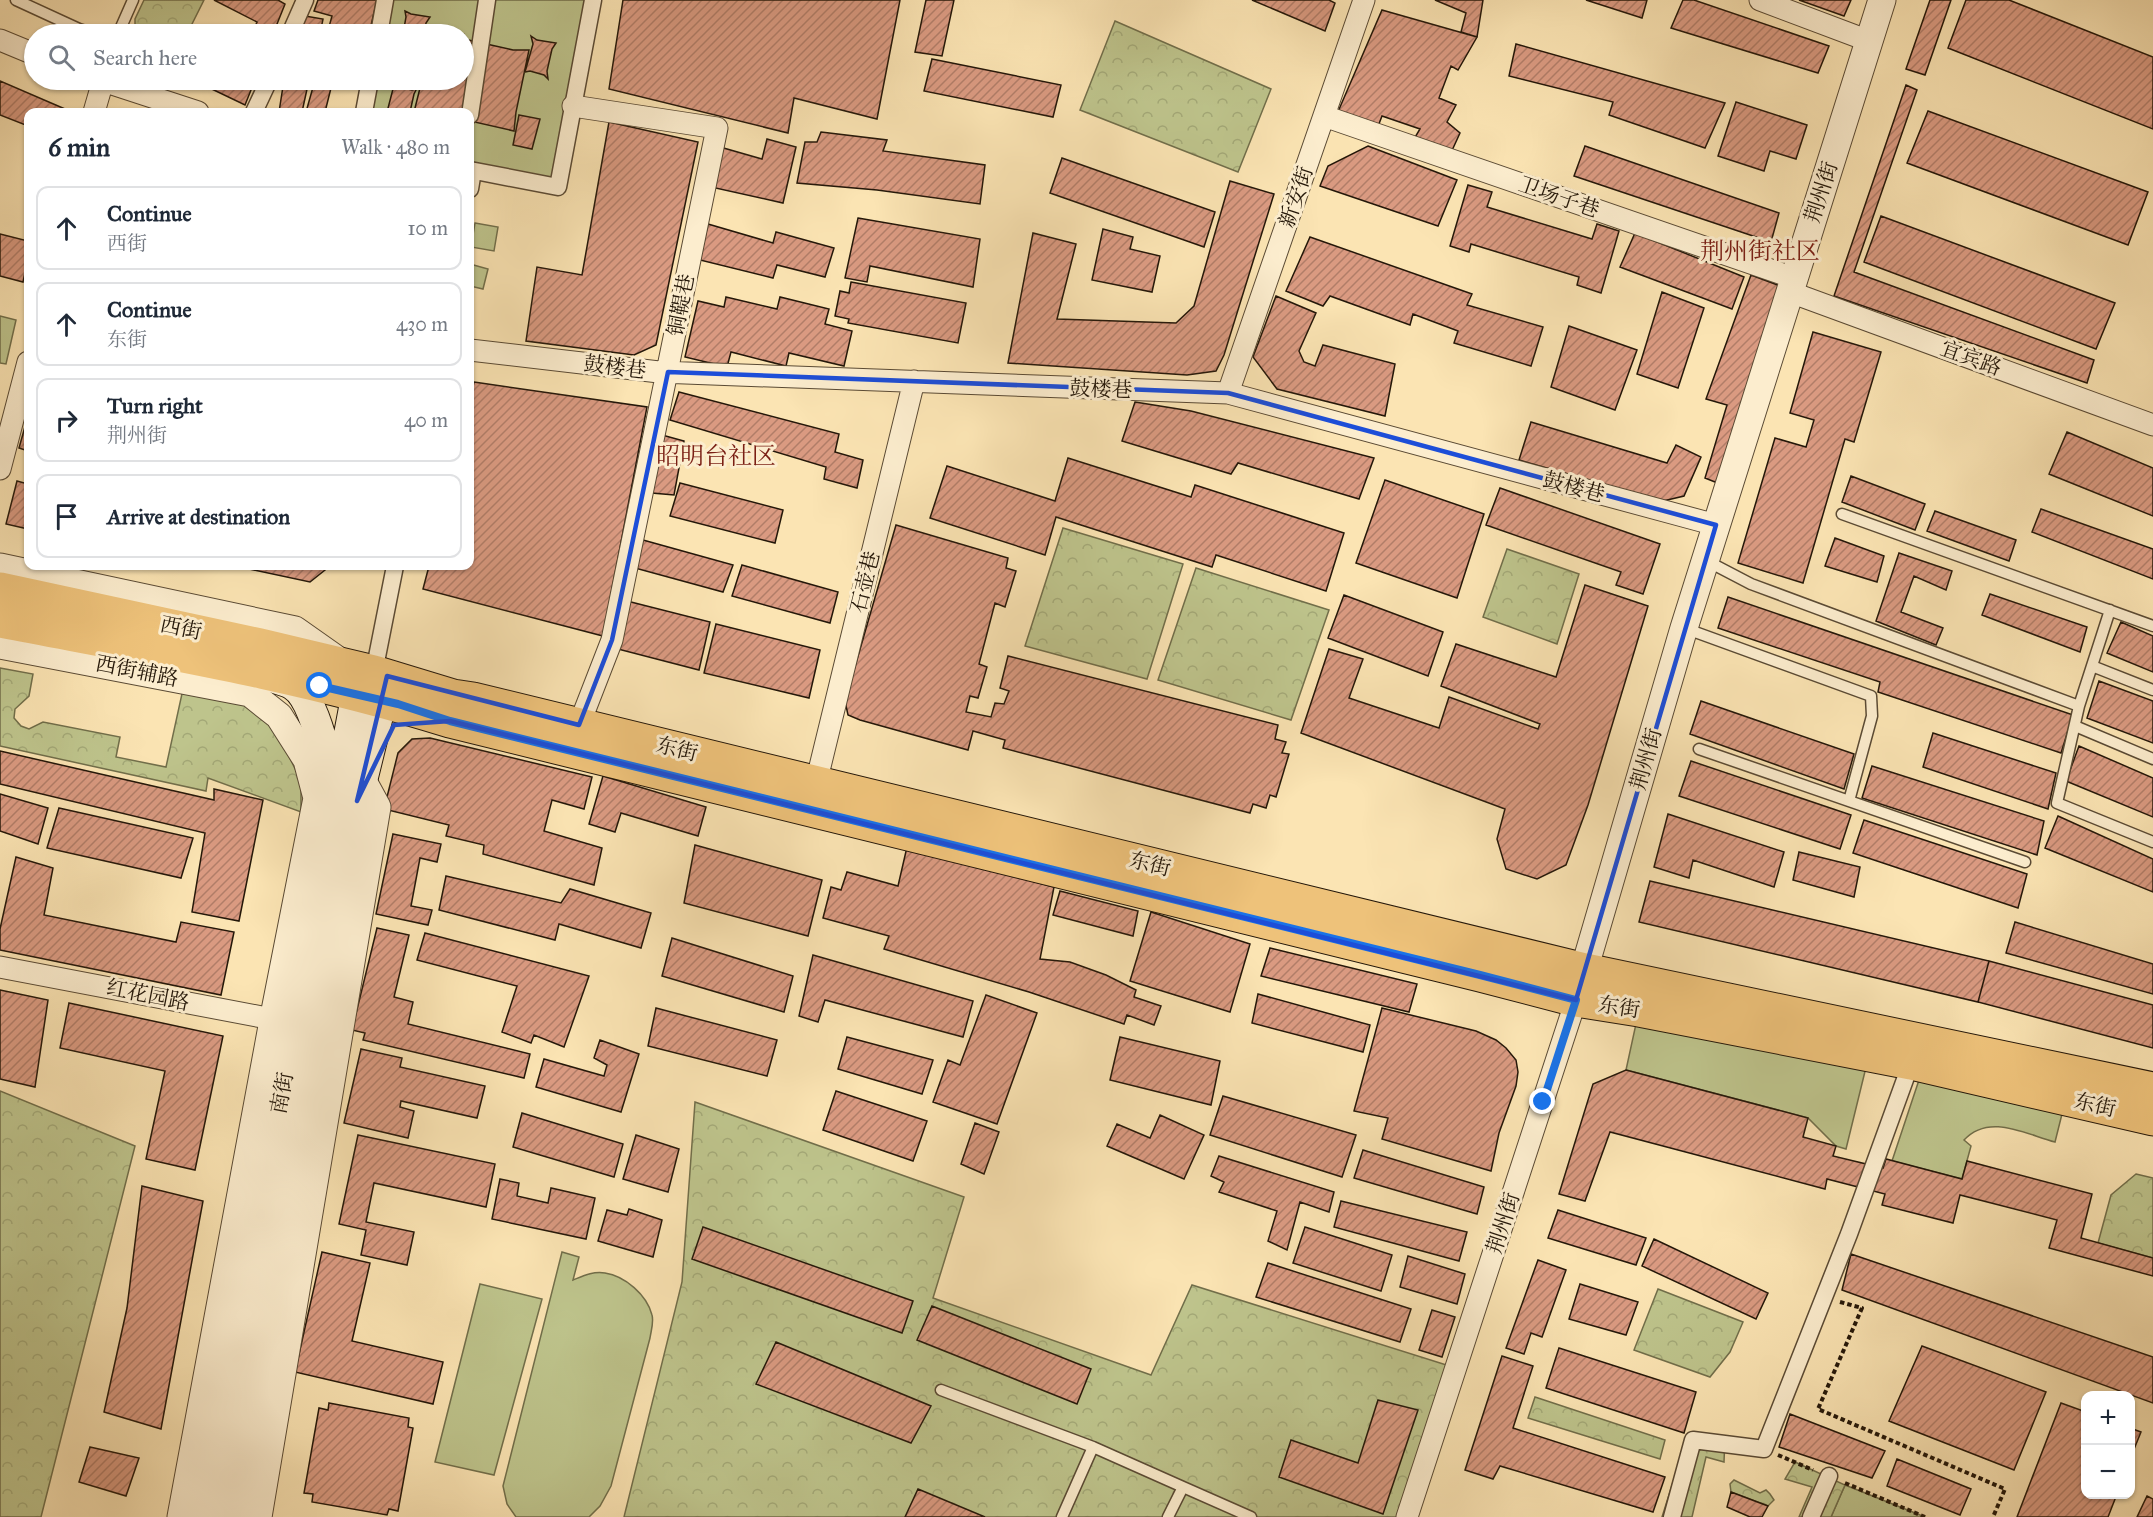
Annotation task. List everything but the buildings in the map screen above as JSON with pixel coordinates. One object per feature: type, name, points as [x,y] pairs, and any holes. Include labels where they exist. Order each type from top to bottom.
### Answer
[{"type":"main road","name":"西街","points":[[0,589],[260,645],[368,679]]},
{"type":"main road","name":"西街","points":[[0,621],[254,682],[368,679]]},
{"type":"main road","name":"东街","points":[[368,679],[579,725],[816,783],[1580,985],[2152,1093]]},
{"type":"main road","name":"东街","points":[[368,679],[450,721],[1480,975],[1580,985],[1650,1012],[1911,1063],[2152,1093]]},
{"type":"main road","name":"南街","points":[[231,1517],[321,1025],[368,679]]},
{"type":"main road","points":[[254,682],[294,685],[306,698],[322,739],[353,796]]},
{"type":"main road","points":[[353,796],[394,725],[450,721]]},
{"type":"main road","name":"南街","points":[[202,1517],[284,1023],[353,796]]},
{"type":"street","points":[[294,24],[305,0]]},
{"type":"street","points":[[381,24],[385,0]]},
{"type":"street","points":[[474,89],[487,0]]},
{"type":"street","points":[[474,172],[558,187],[593,0]]},
{"type":"street","name":"新安街","points":[[1228,393],[1364,0]]},
{"type":"street","points":[[1760,0],[1869,41]]},
{"type":"street","name":"荆州街","points":[[1407,1517],[1580,985],[1684,628],[1882,0]]},
{"type":"street","points":[[0,40],[24,50]]},
{"type":"street","points":[[95,108],[100,90]]},
{"type":"street","points":[[147,90],[189,108]]},
{"type":"street","points":[[256,108],[264,90]]},
{"type":"street","points":[[365,108],[368,90]]},
{"type":"street","points":[[471,108],[474,90]]},
{"type":"street","name":"铜鞮巷","points":[[573,106],[717,128],[612,640],[579,725]]},
{"type":"street","name":"卫场子巷","points":[[1324,116],[1792,285]]},
{"type":"street","name":"宜宾路","points":[[1792,285],[2153,425]]},
{"type":"street","name":"鼓楼巷","points":[[474,350],[668,372],[1228,393],[1716,525]]},
{"type":"street","points":[[0,470],[24,377]]},
{"type":"street","name":"石壶巷","points":[[816,783],[914,381]]},
{"type":"street","points":[[0,567],[295,630],[368,679],[394,570]]},
{"type":"street","name":"西街辅路","points":[[0,645],[254,682]]},
{"type":"street","points":[[181,1517],[284,1023],[317,798],[307,760],[254,682]]},
{"type":"street","points":[[258,1517],[376,807],[353,796]]},
{"type":"street","name":"红花园路","points":[[0,966],[284,1023]]},
{"type":"street","points":[[1672,1517],[1693,1440],[1764,1449],[1824,1297],[1911,1063]]},
{"type":"street","points":[[1811,1517],[1828,1476]]},
{"type":"lane","points":[[16,0],[68,24]]},
{"type":"lane","points":[[123,24],[134,0]]},
{"type":"lane","points":[[1842,514],[2153,626]]},
{"type":"lane","points":[[1705,560],[1751,584],[2079,706]]},
{"type":"lane","points":[[2110,610],[2079,706],[2057,803],[2153,842]]},
{"type":"lane","points":[[1684,628],[1871,696],[1872,716],[1849,801]]},
{"type":"lane","points":[[2092,666],[2153,690]]},
{"type":"lane","points":[[2075,726],[2153,759]]},
{"type":"lane","points":[[1699,749],[2025,862]]},
{"type":"lane","points":[[941,1390],[1093,1447],[1251,1517]]},
{"type":"lane","points":[[1062,1517],[1093,1447]]},
{"type":"lane","points":[[1168,1517],[1183,1486]]},
{"type":"path","points":[[1824,1297],[1862,1308],[1818,1409],[2005,1489],[1993,1517]]},
{"type":"highlighted area","points":[[668,372],[1228,393],[1716,525],[1576,1000],[450,721],[394,725],[357,801],[387,676],[579,725],[612,640]]},
{"type":"green space","points":[[144,0],[204,0],[192,24],[135,24]]},
{"type":"green space","points":[[385,0],[593,0],[558,187],[474,171],[474,108],[365,108],[368,90],[474,90],[474,24],[381,24]]},
{"type":"green space","points":[[1115,21],[1271,89],[1238,172],[1080,110]]},
{"type":"green space","points":[[475,223],[498,227],[494,251],[474,248]]},
{"type":"green space","points":[[474,265],[488,269],[483,289],[474,287]]},
{"type":"green space","points":[[0,316],[16,320],[6,364],[0,363]]},
{"type":"green space","points":[[1063,528],[1183,564],[1147,679],[1025,646]]},
{"type":"green space","points":[[1507,549],[1579,574],[1557,644],[1483,617]]},
{"type":"green space","points":[[1196,568],[1329,610],[1291,720],[1158,680]]},
{"type":"green space","points":[[0,668],[33,674],[29,696],[15,709],[14,718],[21,726],[29,729],[43,722],[120,737],[116,757],[166,767],[183,689],[243,699],[271,727],[285,748],[301,781],[301,812],[208,778],[206,791],[0,746]]},
{"type":"green space","points":[[1639,1010],[1869,1055],[1846,1149],[1836,1146],[1808,1118],[1626,1070]]},
{"type":"green space","points":[[1924,1065],[2066,1098],[2055,1142],[2008,1128],[1985,1128],[1974,1132],[1964,1140],[1971,1146],[1962,1179],[1892,1161]]},
{"type":"green space","points":[[0,1091],[135,1146],[41,1517],[0,1517]]},
{"type":"green space","points":[[695,1102],[964,1197],[933,1298],[1151,1375],[1192,1285],[1456,1368],[1407,1517],[624,1517],[682,1282]]},
{"type":"green space","points":[[2136,1174],[2153,1178],[2153,1258],[2098,1243],[2111,1195]]},
{"type":"green space","points":[[562,1252],[579,1257],[573,1280],[592,1273],[605,1273],[620,1278],[634,1288],[645,1300],[653,1318],[650,1338],[611,1486],[600,1506],[589,1517],[516,1517],[507,1504],[503,1486]]},
{"type":"green space","points":[[480,1284],[542,1299],[494,1475],[435,1462]]},
{"type":"green space","points":[[1658,1289],[1743,1322],[1730,1352],[1710,1377],[1634,1350]]},
{"type":"green space","points":[[1535,1397],[1665,1440],[1660,1459],[1528,1418]]},
{"type":"green space","points":[[1725,1437],[1724,1462],[1706,1457],[1692,1517],[1662,1517],[1687,1438]]},
{"type":"green space","points":[[1795,1462],[1845,1485],[1831,1517],[1799,1517],[1812,1487],[1785,1479]]},
{"type":"green space","points":[[1734,1480],[1760,1493],[1766,1490],[1774,1500],[1768,1506],[1731,1492],[1730,1484]]},
{"type":"green space","points":[[1845,1485],[1925,1517],[1831,1517]]},
{"type":"district","name":"荆州街社区","points":[[1760,251]]},
{"type":"district","name":"昭明台社区","points":[[716,456]]},
{"type":"route","points":[[320,686],[398,704],[450,721],[1576,1000],[1543,1102]]}]
